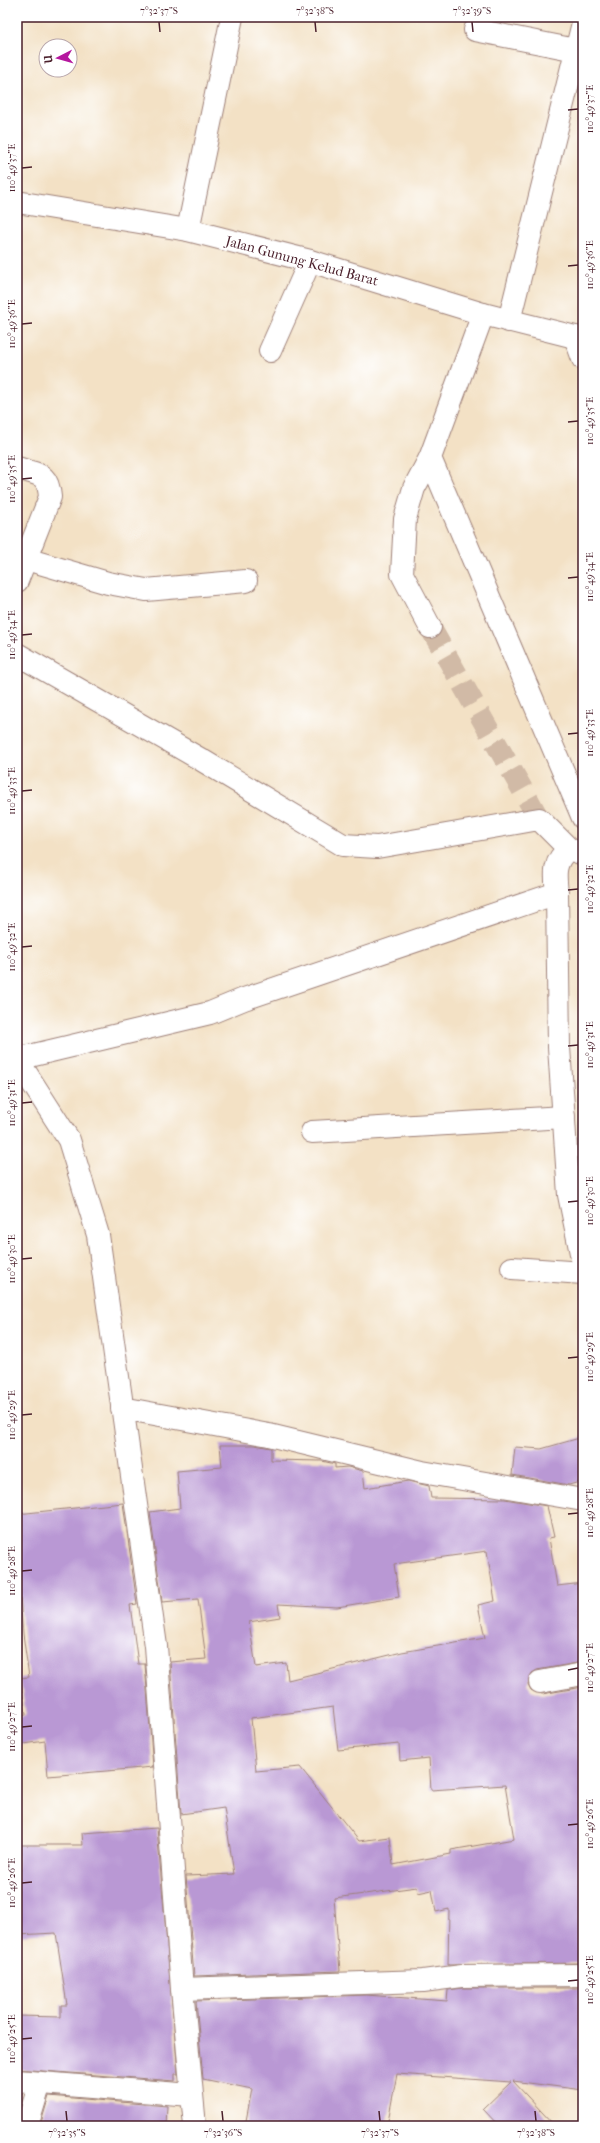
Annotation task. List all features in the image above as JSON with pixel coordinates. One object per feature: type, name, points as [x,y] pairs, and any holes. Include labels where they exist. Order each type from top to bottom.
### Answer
[{"type":"street","points":[[188,230],[232,17]]},
{"type":"street","points":[[475,30],[580,38],[509,321]]},
{"type":"street","name":"Jalan Gunung Kelud Barat","points":[[17,202],[188,230],[310,260],[483,314],[579,338]]},
{"type":"street","points":[[270,351],[310,260]]},
{"type":"street","points":[[430,627],[402,574],[405,519],[414,488],[430,458],[483,314]]},
{"type":"street","points":[[579,338],[583,359]]},
{"type":"street","points":[[430,458],[583,818]]},
{"type":"street","points":[[17,468],[42,476],[49,484],[50,497],[17,581]]},
{"type":"street","points":[[26,559],[108,583],[146,590],[246,581]]},
{"type":"street","points":[[17,654],[200,759],[343,845],[377,847],[539,819],[576,851],[558,860],[554,873],[557,893],[559,1047],[569,1196],[583,1262]]},
{"type":"street","points":[[195,2126],[182,1989],[156,1646],[96,1228],[69,1140],[17,1059],[210,1013],[244,999],[557,893]]},
{"type":"street","points":[[312,1132],[564,1117]]},
{"type":"street","points":[[512,1268],[583,1273]]},
{"type":"street","points":[[122,1408],[269,1435],[422,1472],[583,1500]]},
{"type":"street","points":[[540,1682],[583,1674]]},
{"type":"street","points":[[182,1989],[423,1981],[462,1976],[583,1975]]},
{"type":"street","points":[[17,2081],[191,2095]]},
{"type":"street","points":[[27,2126],[40,2084]]},
{"type":"building","points":[[583,1437],[583,1481],[569,1485],[512,1475],[515,1447],[541,1449]]},
{"type":"building","points":[[220,1445],[255,1445],[271,1448],[271,1460],[322,1461],[335,1464],[335,1468],[348,1467],[363,1471],[365,1488],[408,1481],[429,1486],[431,1498],[505,1499],[547,1506],[554,1537],[549,1538],[557,1586],[583,1583],[583,1662],[537,1670],[532,1673],[528,1684],[531,1690],[542,1694],[583,1687],[583,1963],[448,1965],[449,1909],[436,1912],[432,1890],[418,1893],[417,1887],[334,1898],[340,1971],[194,1976],[186,1876],[234,1874],[224,1808],[181,1814],[170,1662],[206,1659],[198,1599],[162,1602],[150,1512],[180,1508],[177,1471],[222,1467]],"holes":[[[487,1551],[495,1601],[478,1605],[485,1638],[402,1652],[288,1680],[286,1663],[256,1667],[249,1622],[280,1617],[278,1604],[337,1607],[399,1597],[394,1564]],[[333,1707],[338,1750],[399,1744],[400,1761],[429,1758],[431,1790],[505,1785],[514,1839],[451,1850],[451,1854],[393,1865],[390,1837],[359,1841],[300,1767],[256,1771],[251,1718]]]},
{"type":"building","points":[[123,1503],[137,1604],[130,1605],[138,1664],[145,1664],[153,1767],[48,1776],[45,1741],[17,1745],[17,1717],[26,1715],[20,1678],[29,1677],[23,1634],[17,1556],[17,1514]]},
{"type":"building","points":[[157,1828],[178,2074],[175,2074],[175,2081],[17,2069],[17,2016],[61,2017],[61,2005],[67,2005],[56,1933],[17,1935],[17,1845],[83,1845],[82,1833]]},
{"type":"building","points":[[463,1988],[583,1988],[583,2090],[513,2081],[555,2126],[499,2126],[483,2109],[511,2082],[397,2074],[387,2126],[245,2126],[252,2089],[203,2079],[196,2001],[366,1995],[447,2001],[448,1990]]},
{"type":"building","points":[[49,2096],[167,2106],[166,2126],[40,2126]]},
{"type":"tunnel","points":[[430,627],[539,819]]}]
